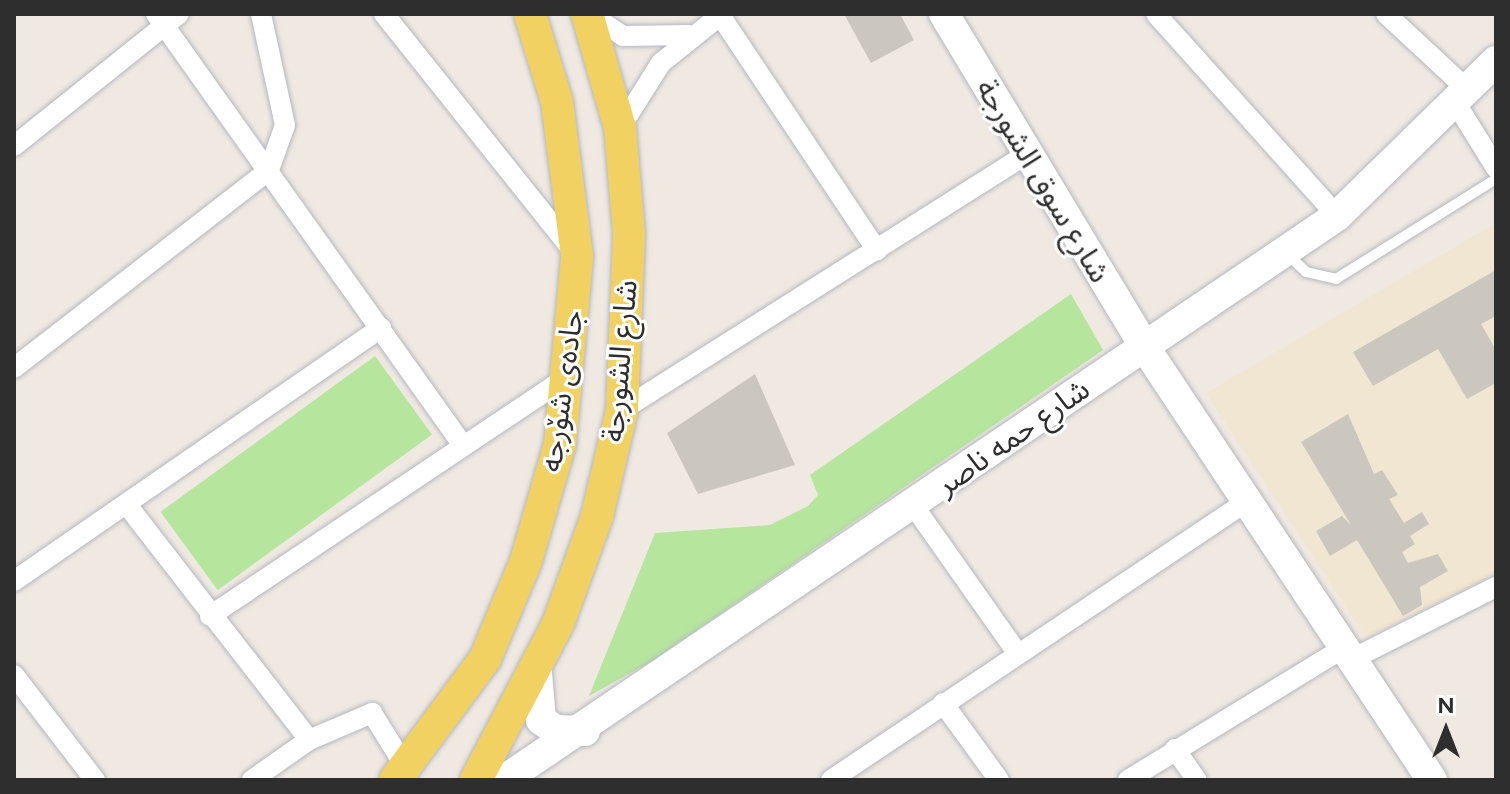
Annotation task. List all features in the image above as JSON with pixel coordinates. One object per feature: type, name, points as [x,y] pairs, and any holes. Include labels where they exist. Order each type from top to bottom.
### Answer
[{"type":"main road","name":"جادەی شۆرجە","points":[[400,774],[485,659],[526,561],[560,444],[570,376],[577,256],[557,102],[530,14]]},
{"type":"main road","name":"شارع الشورجة","points":[[476,780],[537,673],[597,516],[622,410],[629,233],[620,128],[588,14]]},
{"type":"street","points":[[14,368],[269,170],[285,125],[261,14]]},
{"type":"street","points":[[384,14],[577,256]]},
{"type":"street","points":[[588,14],[623,36],[689,35]]},
{"type":"street","name":"شارع سوق الشورجة","points":[[944,14],[1026,155],[1144,346],[1352,651],[1432,780]]},
{"type":"street","points":[[1156,14],[1337,216]]},
{"type":"street","points":[[1386,14],[1464,98],[1496,168]]},
{"type":"street","points":[[620,128],[638,92],[689,35],[721,15],[877,250]]},
{"type":"street","points":[[14,146],[166,18],[462,444]]},
{"type":"street","name":"شارع حمه ناصر","points":[[504,780],[585,731],[1337,216],[1464,98],[1496,61]]},
{"type":"street","points":[[622,410],[1026,155]]},
{"type":"street","points":[[14,581],[381,328]]},
{"type":"street","points":[[210,616],[462,444],[570,376]]},
{"type":"street","points":[[831,780],[1249,500]]},
{"type":"street","points":[[127,505],[309,740]]},
{"type":"street","points":[[913,505],[1018,654]]},
{"type":"street","points":[[1128,780],[1175,749],[1352,651],[1496,587]]},
{"type":"street","points":[[537,673],[541,720],[556,730],[585,731]]},
{"type":"street","points":[[14,675],[95,780]]},
{"type":"street","points":[[943,703],[999,780]]},
{"type":"street","points":[[252,780],[309,740],[372,713],[400,774]]},
{"type":"street","points":[[1175,749],[1197,780]]},
{"type":"lane","points":[[1285,252],[1306,272],[1336,279],[1496,179]]},
{"type":"shaded area","points":[[1496,223],[1496,574],[1366,638],[1206,393]]},
{"type":"green space","points":[[1071,294],[1103,350],[652,661],[589,696],[655,533],[770,525],[808,506],[818,495],[810,475]]},
{"type":"green space","points":[[375,356],[432,434],[218,590],[161,512]]},
{"type":"building","points":[[844,14],[900,14],[914,40],[871,63]]},
{"type":"building","points":[[1496,270],[1496,316],[1481,324],[1496,350],[1496,383],[1467,399],[1438,349],[1373,386],[1353,352]]},
{"type":"building","points":[[755,374],[795,465],[698,494],[667,433]]},
{"type":"building","points":[[1348,414],[1374,474],[1382,470],[1398,495],[1389,499],[1404,523],[1422,512],[1429,524],[1410,536],[1415,544],[1402,552],[1408,563],[1438,554],[1448,571],[1420,587],[1422,605],[1403,616],[1357,540],[1330,556],[1316,531],[1342,516],[1351,525],[1301,442]]}]
